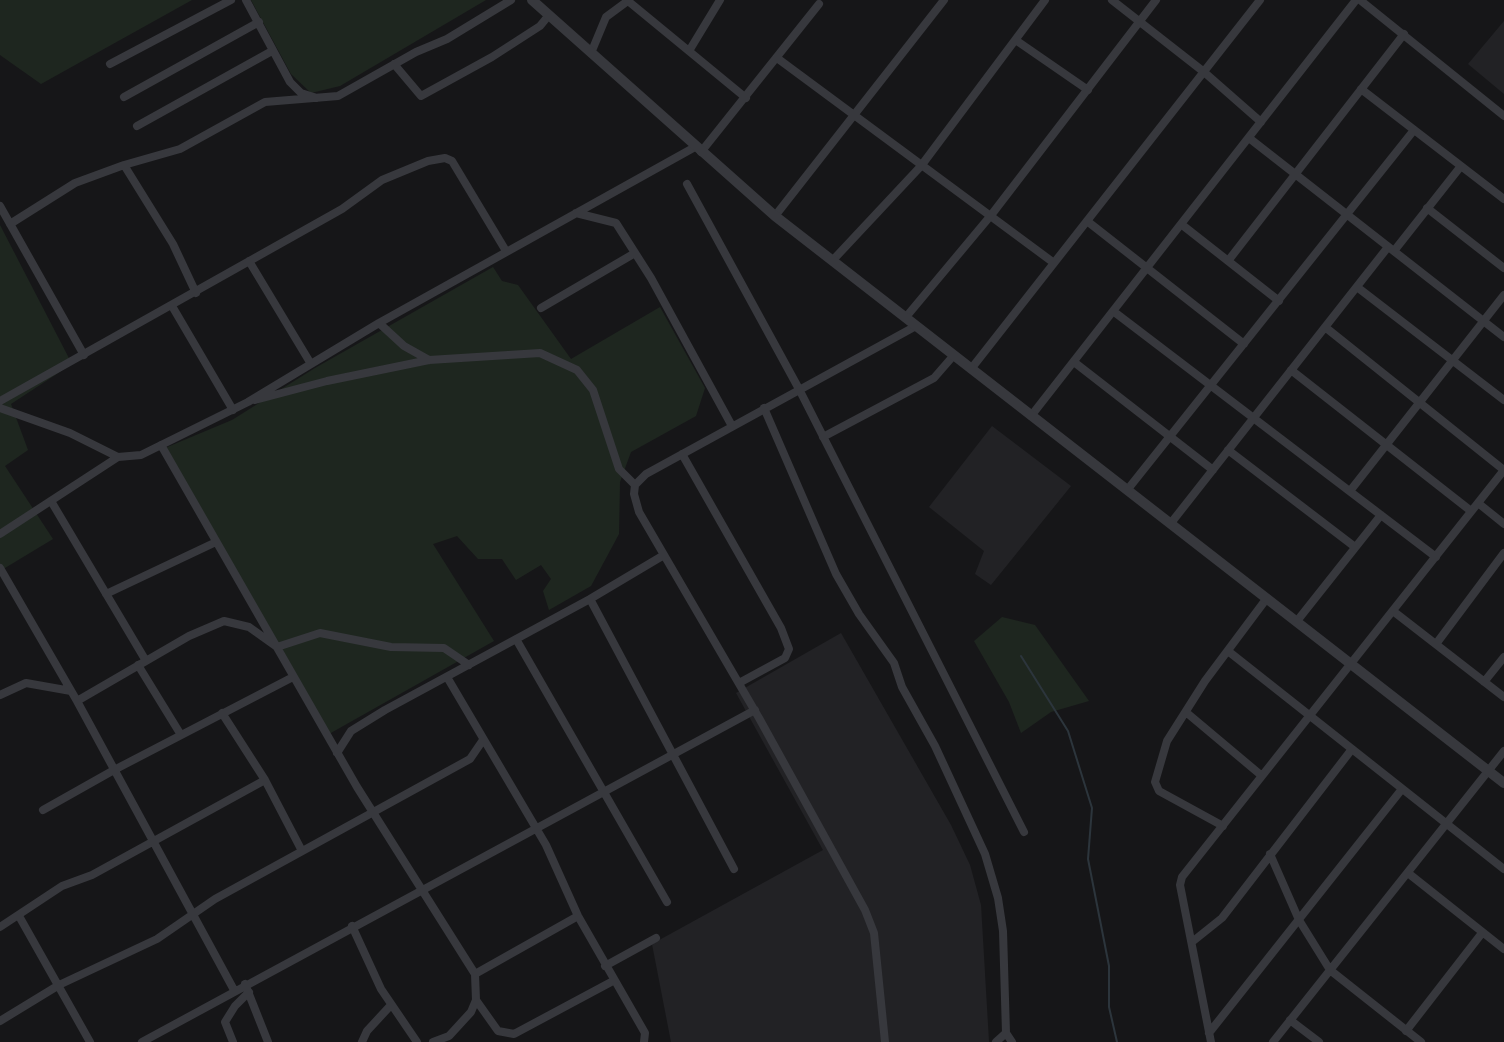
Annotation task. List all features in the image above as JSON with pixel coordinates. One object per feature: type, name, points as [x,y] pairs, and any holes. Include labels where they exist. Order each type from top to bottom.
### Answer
[{"type":"street","points":[[110,64],[231,0]]},
{"type":"street","points":[[246,0],[290,82],[301,93],[320,98]]},
{"type":"street","points":[[10,224],[75,183],[180,149],[265,102],[338,96],[394,64],[447,39],[511,0]]},
{"type":"street","points":[[532,0],[775,216],[1504,783]]},
{"type":"street","points":[[690,51],[720,0]]},
{"type":"street","points":[[775,216],[944,0]]},
{"type":"street","points":[[833,260],[921,166],[1017,41],[1045,0]]},
{"type":"street","points":[[1112,0],[1204,72],[1261,122]]},
{"type":"street","points":[[906,317],[992,214],[1156,0]]},
{"type":"street","points":[[971,369],[1260,0]]},
{"type":"street","points":[[1031,416],[1358,0],[1504,116]]},
{"type":"street","points":[[591,53],[606,17],[628,1],[746,98]]},
{"type":"street","points":[[0,408],[70,433],[118,457],[131,458],[233,410],[506,251],[698,150],[746,98],[819,4]]},
{"type":"street","points":[[394,64],[421,96],[500,52],[540,26],[549,15]]},
{"type":"street","points":[[124,97],[258,22]]},
{"type":"street","points":[[1228,261],[1404,34]]},
{"type":"street","points":[[1017,41],[1088,90]]},
{"type":"street","points":[[137,125],[272,51]]},
{"type":"street","points":[[777,58],[921,166],[992,214],[1054,263]]},
{"type":"street","points":[[1361,89],[1504,199]]},
{"type":"street","points":[[1128,489],[1414,130]]},
{"type":"street","points":[[1249,138],[1504,337]]},
{"type":"street","points":[[0,401],[342,209],[382,180],[428,161],[445,158],[458,169],[483,217],[506,251]]},
{"type":"street","points":[[124,165],[173,244],[196,293]]},
{"type":"street","points":[[1171,523],[1357,287],[1461,166]]},
{"type":"street","points":[[687,184],[799,389],[1024,832]]},
{"type":"street","points":[[0,206],[84,355]]},
{"type":"street","points":[[1427,208],[1504,268]]},
{"type":"street","points":[[576,213],[588,218],[613,220],[635,253],[732,426]]},
{"type":"street","points":[[1087,221],[1244,344]]},
{"type":"street","points":[[1181,224],[1279,300]]},
{"type":"street","points":[[541,308],[635,253]]},
{"type":"street","points":[[249,261],[311,364]]},
{"type":"street","points":[[1357,287],[1504,400]]},
{"type":"street","points":[[1350,492],[1504,295]]},
{"type":"street","points":[[172,306],[233,410]]},
{"type":"street","points":[[1113,312],[1436,556]]},
{"type":"street","points":[[379,323],[404,346],[429,360]]},
{"type":"street","points":[[635,485],[646,474],[916,326]]},
{"type":"street","points":[[1210,1038],[1180,881],[1504,470],[1325,327]]},
{"type":"street","points":[[248,402],[327,381],[429,360],[540,354],[577,370],[593,390],[620,470],[635,485],[635,502],[755,710],[865,910],[874,933],[885,1042]]},
{"type":"street","points":[[823,437],[934,378],[954,355]]},
{"type":"street","points":[[1074,362],[1213,470]]},
{"type":"street","points":[[1291,370],[1471,512]]},
{"type":"street","points":[[764,408],[836,574],[859,614],[894,663],[902,687],[947,770],[985,854],[998,898],[1003,931],[1006,1033],[1012,1042]]},
{"type":"street","points":[[161,445],[337,753],[374,810],[420,890],[475,974],[477,1000],[498,1031],[513,1034],[613,981]]},
{"type":"street","points":[[1228,450],[1355,547]]},
{"type":"street","points":[[682,454],[781,628],[789,649],[785,659],[739,683]]},
{"type":"street","points":[[0,534],[118,457]]},
{"type":"street","points":[[51,501],[106,594],[181,735]]},
{"type":"street","points":[[1478,503],[1504,523]]},
{"type":"street","points":[[1297,621],[1381,515]]},
{"type":"street","points":[[106,594],[216,542]]},
{"type":"street","points":[[1436,644],[1504,552]]},
{"type":"street","points":[[337,753],[351,731],[664,555]]},
{"type":"street","points":[[0,568],[78,701],[154,839],[178,891],[187,899],[234,990]]},
{"type":"street","points":[[1223,826],[1156,787],[1163,749],[1205,681],[1267,598]]},
{"type":"street","points":[[590,599],[734,869]]},
{"type":"street","points":[[1393,611],[1504,697]]},
{"type":"street","points":[[78,701],[189,636],[224,621],[249,627],[277,647]]},
{"type":"street","points":[[277,647],[320,633],[391,647],[444,648],[469,665]]},
{"type":"street","points":[[516,639],[667,902]]},
{"type":"street","points":[[1228,651],[1504,869]]},
{"type":"street","points":[[1484,682],[1504,657]]},
{"type":"street","points":[[43,810],[293,677]]},
{"type":"street","points":[[447,677],[534,828],[547,845],[578,916],[645,1033],[644,1042]]},
{"type":"street","points":[[0,695],[26,683],[71,691]]},
{"type":"street","points":[[142,1042],[234,990],[247,988],[352,926],[755,710]]},
{"type":"street","points":[[222,713],[265,780],[302,851]]},
{"type":"street","points":[[1187,713],[1262,776]]},
{"type":"street","points":[[0,1021],[59,985],[157,939],[194,913],[374,810],[470,759],[483,740]]},
{"type":"street","points":[[1192,942],[1222,918],[1352,749]]},
{"type":"street","points":[[1273,1042],[1504,751]]},
{"type":"street","points":[[0,927],[62,886],[92,874],[265,780]]},
{"type":"street","points":[[1210,1038],[1298,920],[1402,789]]},
{"type":"street","points":[[1270,854],[1298,920],[1330,970],[1421,1042]]},
{"type":"street","points":[[1408,873],[1504,949]]},
{"type":"street","points":[[19,916],[90,1042]]},
{"type":"street","points":[[475,974],[578,916]]},
{"type":"street","points":[[352,926],[372,972],[417,1042]]},
{"type":"street","points":[[1406,1031],[1482,933]]},
{"type":"street","points":[[605,966],[656,938]]},
{"type":"street","points":[[233,1042],[225,1022],[247,988]]},
{"type":"street","points":[[247,988],[268,1042]]},
{"type":"street","points":[[433,1042],[449,1036],[471,1012],[477,1000]]},
{"type":"street","points":[[362,1042],[367,1031],[391,1005]]},
{"type":"street","points":[[1290,1020],[1319,1042]]},
{"type":"street","points":[[996,1042],[1006,1033]]},
{"type":"shaded area","points":[[0,0],[192,0],[41,84],[0,55]]},
{"type":"shaded area","points":[[251,0],[486,0],[340,86],[311,93],[291,74]]},
{"type":"shaded area","points":[[1504,21],[1504,94],[1468,64]]},
{"type":"shaded area","points":[[0,225],[72,364],[11,404],[28,450],[5,466],[53,539],[0,571]]},
{"type":"shaded area","points":[[493,267],[502,281],[518,285],[571,359],[660,307],[705,388],[696,416],[631,452],[620,482],[619,534],[591,586],[549,610],[543,591],[551,579],[541,565],[516,580],[502,559],[478,559],[457,536],[433,544],[494,641],[329,734],[165,448],[232,420],[315,368]]},
{"type":"shaded area","points":[[992,426],[1071,486],[991,585],[975,574],[984,551],[929,507]]},
{"type":"shaded area","points":[[1002,617],[1035,625],[1089,701],[1051,712],[1021,733],[1009,702],[974,641]]},
{"type":"shaded area","points":[[841,633],[951,825],[970,865],[981,905],[989,1042],[671,1042],[652,944],[823,850],[736,693]]},
{"type":"waterway","points":[[1021,656],[1068,731],[1092,808],[1088,859],[1109,966],[1109,1007],[1117,1042]]}]
